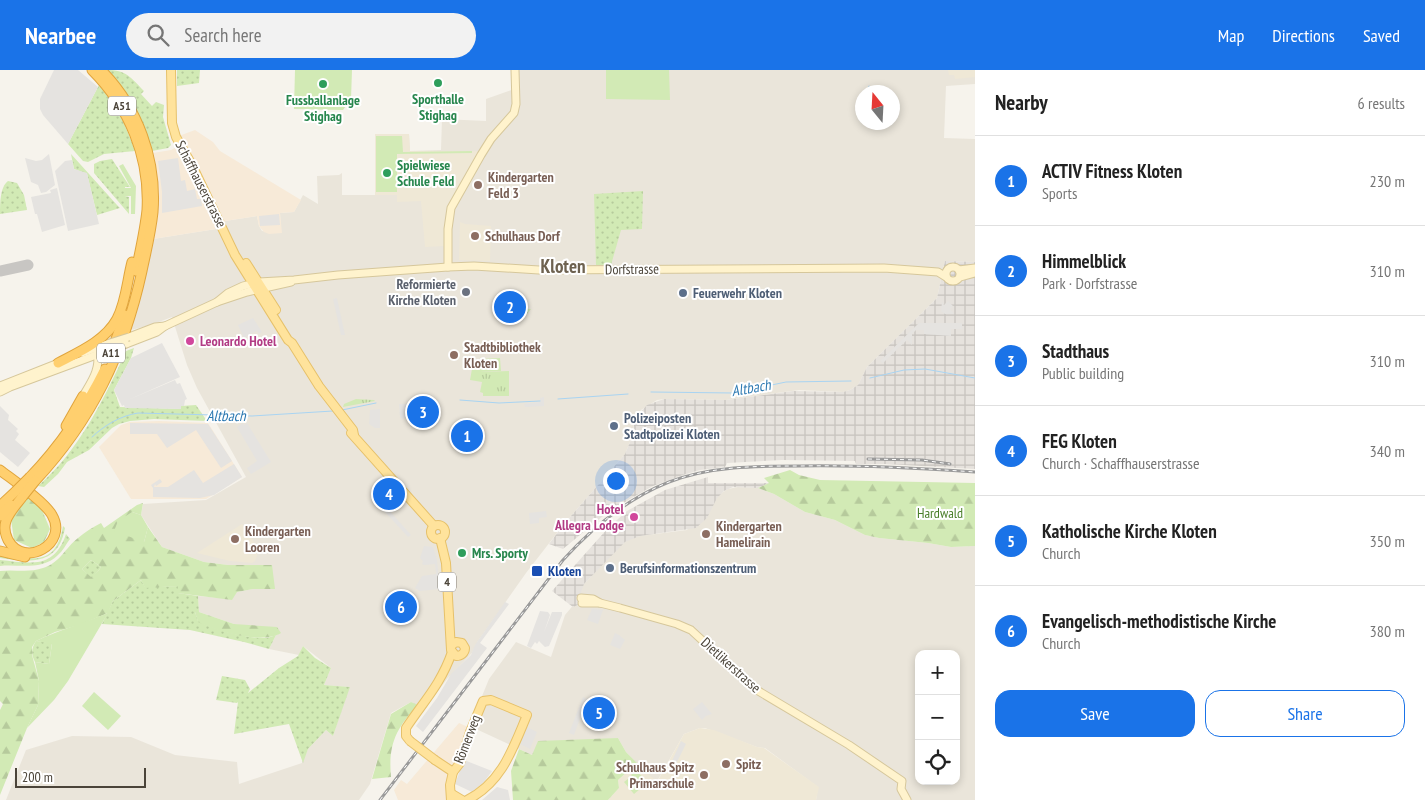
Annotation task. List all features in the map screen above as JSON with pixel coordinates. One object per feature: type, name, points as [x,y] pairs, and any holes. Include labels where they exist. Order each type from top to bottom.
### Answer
[{"type":"highway","name":"A51","points":[[92,70],[122,107],[144,149]]},
{"type":"highway","name":"A51","points":[[101,70],[129,107],[147,162]]},
{"type":"highway","name":"A11","points":[[0,516],[20,494],[74,423],[96,388],[107,364],[128,302],[145,227],[147,162]]},
{"type":"highway","name":"A11","points":[[32,478],[62,451],[92,406],[110,372],[126,331],[137,292],[152,218],[153,189],[147,162]]},
{"type":"highway","points":[[58,363],[95,342],[108,331],[117,319],[147,209]]},
{"type":"highway","points":[[32,478],[83,396]]},
{"type":"highway","points":[[0,463],[51,505],[58,514],[60,525],[55,543],[51,549],[42,555],[28,557],[0,551]]},
{"type":"highway","points":[[0,470],[45,506],[54,518],[56,529],[53,540],[45,548],[36,552],[26,553],[18,549],[9,541],[6,532],[8,517],[20,494]]},
{"type":"highway","name":"A11","points":[[0,506],[20,494]]},
{"type":"main road","name":"Schaffhauserstrasse","points":[[171,70],[172,123],[176,137],[189,158],[235,255],[270,300],[292,338],[292,343]]},
{"type":"main road","points":[[448,267],[448,229],[451,208],[480,155],[514,113],[516,104],[515,70]]},
{"type":"main road","name":"Dorfstrasse","points":[[258,286],[344,274],[474,266],[539,270],[910,269],[951,267]]},
{"type":"main road","points":[[954,267],[959,274],[957,280],[953,282],[949,281],[946,271],[954,267]]},
{"type":"main road","points":[[959,274],[975,268]]},
{"type":"main road","name":"Dorfstrasse","points":[[910,269],[938,272],[946,276]]},
{"type":"main road","points":[[959,274],[975,273]]},
{"type":"main road","name":"Dorfstrasse","points":[[258,286],[275,287],[294,280]]},
{"type":"main road","name":"Schaffhauserstrasse","points":[[258,286],[288,340],[292,343],[354,435],[434,526],[440,525],[443,528],[444,534],[440,538],[446,564],[450,626],[455,649],[439,683],[406,728],[406,736],[410,741],[453,772]]},
{"type":"main road","points":[[0,392],[96,352],[110,344],[157,332],[217,302],[258,286]]},
{"type":"main road","points":[[270,300],[275,287]]},
{"type":"main road","points":[[0,386],[58,363],[96,352],[107,351],[127,341]]},
{"type":"main road","points":[[83,396],[97,368],[96,352]]},
{"type":"main road","name":"Dietlikerstrasse","points":[[582,600],[662,619],[691,630],[755,690],[849,745],[902,781],[901,789],[907,800]]},
{"type":"main road","name":"Römerweg","points":[[462,800],[452,797],[450,785],[453,772],[460,763],[483,701],[491,700],[526,715],[512,750],[500,773],[479,793],[467,800]]},
{"type":"shaded area","points":[[54,70],[78,70],[98,87],[68,144],[40,109],[40,99]]},
{"type":"shaded area","points":[[518,70],[975,70],[975,84],[946,86],[944,138],[975,139],[975,262],[945,261],[937,298],[867,367],[858,385],[850,390],[843,392],[799,390],[726,400],[664,399],[657,400],[641,410],[635,420],[625,454],[564,524],[526,573],[478,641],[472,653],[447,679],[425,709],[411,702],[391,713],[370,784],[359,800],[6,800],[26,750],[72,736],[131,737],[175,755],[237,762],[239,784],[302,763],[308,749],[326,730],[333,736],[349,687],[324,685],[331,668],[303,646],[299,655],[269,649],[276,635],[280,633],[234,624],[199,612],[198,596],[232,599],[236,592],[253,589],[272,565],[228,565],[204,562],[162,547],[141,515],[143,504],[206,500],[246,477],[197,388],[187,365],[172,317],[131,330],[153,239],[216,229],[225,221],[257,216],[262,231],[281,233],[280,213],[294,212],[303,195],[318,204],[317,176],[339,175],[342,173],[342,195],[375,195],[375,134],[409,134],[410,151],[441,150],[442,119],[486,121],[486,99],[520,87]]},
{"type":"shaded area","points":[[948,70],[975,70],[975,77],[955,79],[954,75],[949,75]]},
{"type":"shaded area","points":[[195,130],[213,142],[220,151],[301,200],[294,212],[280,213],[282,233],[269,234],[264,232],[259,226],[257,216],[225,221],[216,229],[153,239],[158,214],[159,194],[153,153],[171,150],[180,145],[176,137]]},
{"type":"shaded area","points":[[375,134],[409,134],[410,151],[479,151],[446,211],[444,246],[425,247],[421,201],[397,202],[397,195],[375,195]]},
{"type":"shaded area","points":[[49,154],[55,185],[46,192],[41,193],[38,185],[31,182],[25,158],[36,161],[42,160]]},
{"type":"shaded area","points":[[178,158],[181,181],[185,180],[187,191],[195,189],[197,199],[201,199],[202,206],[162,213],[162,192],[158,161]]},
{"type":"shaded area","points":[[72,160],[74,169],[87,173],[99,224],[68,231],[55,171],[65,161]]},
{"type":"shaded area","points":[[57,188],[65,225],[42,232],[31,197],[51,193],[50,190]]},
{"type":"shaded area","points":[[279,214],[280,225],[260,226],[259,216]]},
{"type":"shaded area","name":"Schulhaus Dorf","points":[[460,222],[491,226],[490,261],[459,260]]},
{"type":"shaded area","points":[[945,261],[975,262],[975,469],[856,464],[855,461],[782,460],[727,463],[725,467],[700,470],[653,486],[603,516],[563,549],[549,544],[625,454],[636,417],[647,405],[664,399],[726,400],[793,391],[843,392],[850,390],[858,385],[867,367],[937,298]]},
{"type":"shaded area","points":[[337,298],[345,335],[341,335],[333,299]]},
{"type":"shaded area","points":[[948,301],[953,306],[950,309],[954,314],[945,314],[941,311],[942,302],[944,305]]},
{"type":"shaded area","points":[[253,318],[262,332],[259,334],[257,331],[244,338],[238,325]]},
{"type":"shaded area","points":[[919,323],[962,323],[962,329],[951,329],[951,336],[924,334],[924,330],[916,330],[912,334],[912,345],[907,340],[883,363],[880,361]]},
{"type":"shaded area","points":[[162,343],[180,377],[128,400],[175,380],[177,384],[180,383],[187,399],[184,406],[181,406],[181,409],[125,408],[124,405],[122,406],[114,390],[131,358]]},
{"type":"shaded area","points":[[544,397],[544,406],[525,407],[524,404],[540,402],[540,398]]},
{"type":"shaded area","points":[[399,404],[410,404],[411,419],[400,418]]},
{"type":"shaded area","points":[[0,406],[9,415],[8,420],[18,429],[16,431],[19,434],[15,440],[30,453],[18,467],[0,452]]},
{"type":"shaded area","points":[[380,409],[380,428],[375,428],[369,424],[370,410]]},
{"type":"shaded area","points":[[130,422],[208,423],[242,477],[206,499],[131,499],[99,447],[121,425]]},
{"type":"shaded area","points":[[130,423],[208,424],[232,461],[221,468],[196,430],[167,448],[157,434],[130,434]]},
{"type":"shaded area","points":[[243,423],[244,425],[247,423],[271,462],[251,474],[247,468],[257,461],[237,427]]},
{"type":"shaded area","points":[[234,464],[242,477],[214,495],[200,498],[153,497],[151,485],[160,479],[162,482],[156,486],[155,484],[154,487],[168,487],[194,470],[203,483]]},
{"type":"shaded area","points":[[708,477],[708,483],[769,483],[758,488],[733,487],[724,491],[717,498],[707,518],[696,528],[640,536],[625,542],[584,584],[581,592],[582,603],[573,607],[552,591],[608,528],[627,511],[665,490]]},
{"type":"shaded area","points":[[738,487],[758,488],[774,494],[805,512],[835,520],[865,535],[951,547],[975,546],[975,800],[816,800],[818,787],[765,748],[757,747],[705,728],[684,734],[656,783],[626,752],[618,738],[532,755],[476,729],[471,723],[489,679],[516,642],[551,657],[565,615],[581,596],[581,589],[584,584],[620,546],[629,539],[640,536],[687,530],[720,494],[728,489]]},
{"type":"shaded area","points":[[388,509],[411,535],[408,537],[385,512]]},
{"type":"shaded area","points":[[546,511],[547,517],[539,518],[539,523],[530,524],[529,513]]},
{"type":"shaded area","name":"Kindergarten Looren","points":[[242,524],[257,547],[257,556],[252,563],[230,561],[197,553]]},
{"type":"shaded area","points":[[424,546],[433,547],[437,560],[440,589],[420,591],[415,588],[422,576],[436,574],[435,564],[422,564],[423,561],[420,558]]},
{"type":"shaded area","points":[[505,602],[509,604],[480,643],[487,648],[423,732],[416,726],[437,698],[451,674],[471,655],[475,645]]},
{"type":"shaded area","points":[[592,609],[603,610],[598,624],[587,620]]},
{"type":"shaded area","points":[[540,611],[548,612],[550,615],[544,632],[552,612],[562,612],[562,615],[549,646],[545,647],[539,641],[537,644],[535,642],[531,648],[527,646]]},
{"type":"shaded area","points":[[615,633],[625,640],[620,649],[610,645]]},
{"type":"shaded area","points":[[583,697],[587,699],[574,735],[569,733]]},
{"type":"shaded area","points":[[702,702],[712,714],[702,720],[693,709]]},
{"type":"shaded area","points":[[459,723],[468,727],[471,723],[476,729],[452,786],[453,800],[398,800],[394,790],[401,780],[407,784]]},
{"type":"shaded area","points":[[527,727],[537,732],[530,749],[520,744]]},
{"type":"shaded area","name":"Spitz","points":[[700,728],[714,730],[764,748],[819,787],[816,800],[608,800],[619,788],[618,780],[637,763],[657,782],[684,734]]},
{"type":"shaded area","points":[[681,741],[686,744],[677,762],[678,770],[681,774],[677,778],[672,772],[672,761]]},
{"type":"shaded area","points":[[464,760],[492,771],[484,782],[472,792],[455,784]]},
{"type":"shaded area","points":[[497,787],[508,790],[510,800],[482,800]]},
{"type":"green space","points":[[106,70],[119,71],[128,75],[144,91],[141,94],[152,106],[156,102],[164,105],[163,117],[171,145],[168,148],[152,151],[138,117]]},
{"type":"green space","points":[[177,70],[200,70],[199,83],[177,86]]},
{"type":"green space","name":"Fussballanlage Stighag","points":[[295,70],[352,70],[351,99],[343,110],[294,109]]},
{"type":"green space","points":[[606,70],[669,70],[670,100],[606,99]]},
{"type":"green space","points":[[99,85],[111,100],[120,116],[135,151],[104,154],[88,162],[83,161],[68,144]]},
{"type":"green space","points":[[376,136],[402,136],[403,152],[472,151],[472,153],[397,154],[397,192],[376,192]]},
{"type":"green space","points":[[71,154],[120,208],[97,215],[87,174],[74,169]]},
{"type":"green space","points":[[112,159],[130,187],[125,187],[125,196],[129,197],[129,214],[94,173],[94,164]]},
{"type":"green space","points":[[123,164],[136,186],[135,214],[131,214],[131,196],[125,196],[125,188],[131,188],[119,166]]},
{"type":"green space","points":[[8,181],[17,183],[24,195],[27,210],[0,214],[2,191]]},
{"type":"green space","points":[[643,191],[642,229],[621,230],[611,265],[596,265],[594,194]]},
{"type":"green space","points":[[502,301],[521,305],[525,309],[531,309],[526,315],[500,312],[498,311],[498,305]]},
{"type":"green space","points":[[134,348],[131,358],[114,390],[120,407],[181,409],[181,406],[196,405],[207,421],[154,419],[119,424],[112,428],[89,450],[67,462],[58,474],[44,487],[38,486],[53,472],[78,441],[99,406],[126,351]]},
{"type":"green space","points":[[500,358],[501,371],[480,372],[480,359]]},
{"type":"green space","points":[[480,368],[481,372],[509,371],[509,396],[483,396],[483,393],[480,392],[482,382],[470,380],[472,369]]},
{"type":"green space","points":[[356,399],[375,401],[343,407],[344,404]]},
{"type":"green space","name":"Hardwald","points":[[790,470],[799,475],[820,480],[975,483],[975,546],[951,547],[865,535],[835,520],[805,512],[774,494],[758,488],[769,483],[764,478]]},
{"type":"green space","points":[[29,497],[42,510],[50,529],[44,542],[32,548],[14,540],[11,519]]},
{"type":"green space","points":[[143,503],[141,515],[132,512],[144,542],[148,527],[162,547],[204,562],[228,565],[272,565],[275,589],[253,589],[237,592],[232,600],[177,593],[178,586],[145,588],[141,580],[113,601],[108,613],[79,625],[55,632],[36,641],[32,647],[32,655],[39,681],[38,705],[0,795],[0,710],[3,704],[0,701],[0,571],[32,570],[49,566],[86,532],[101,523],[104,528],[137,505]],"holes":[[[91,560],[101,567],[91,577],[82,569]]]},
{"type":"green space","points":[[132,512],[141,515],[148,527],[144,542],[114,531],[118,521]]},
{"type":"green space","points":[[63,526],[65,528],[61,540],[50,555],[42,559],[32,560],[0,558],[0,553],[22,558],[41,558],[55,548],[60,539]]},
{"type":"green space","points":[[66,534],[70,539],[61,552],[52,560],[30,566],[0,566],[0,560],[31,563],[48,559],[61,546]]},
{"type":"green space","points":[[91,560],[101,567],[91,578],[82,569]]},
{"type":"green space","points":[[141,580],[145,587],[178,586],[178,593],[198,596],[199,612],[195,612],[198,621],[204,624],[249,637],[265,638],[276,635],[269,649],[190,630],[102,624],[113,601]]},
{"type":"green space","points":[[195,612],[234,624],[277,627],[281,633],[263,638],[227,633],[198,622]]},
{"type":"green space","points":[[108,613],[68,681],[54,700],[27,728],[38,705],[39,681],[35,662],[49,664],[52,644],[36,641]]},
{"type":"green space","points":[[36,641],[52,643],[49,664],[35,662],[32,652]]},
{"type":"green space","points":[[303,646],[315,658],[331,668],[324,685],[350,687],[333,736],[326,730],[308,749],[303,763],[289,724],[234,734],[238,702],[216,700],[222,676],[245,680],[250,689],[248,693],[279,668],[298,656]]},
{"type":"green space","points":[[94,692],[121,716],[108,730],[82,706]]},
{"type":"green space","points":[[411,702],[418,705],[404,721],[392,746],[391,777],[372,779],[391,714]]},
{"type":"green space","points":[[618,738],[626,752],[637,763],[618,780],[619,788],[608,800],[513,800],[511,771],[519,749],[532,755],[538,741]]},
{"type":"green space","points":[[636,770],[647,782],[642,787],[631,775]]},
{"type":"green space","points":[[629,778],[640,789],[634,794],[624,782]]},
{"type":"waterway","name":"Altbach","points":[[870,378],[904,370],[925,369],[975,378]]},
{"type":"waterway","name":"Altbach","points":[[651,392],[733,393],[786,382],[851,381]]},
{"type":"waterway","name":"Altbach","points":[[558,399],[628,394]]},
{"type":"waterway","name":"Altbach","points":[[460,400],[499,403],[540,401]]},
{"type":"waterway","name":"Altbach","points":[[342,410],[376,403]]},
{"type":"waterway","name":"Altbach","points":[[92,437],[113,422],[125,416],[138,413],[252,416],[333,411]]},
{"type":"taxiway","points":[[0,271],[28,265]]},
{"type":"railway","points":[[868,459],[922,460],[950,464]]},
{"type":"railway","points":[[380,800],[563,560],[599,525],[639,496],[685,477],[734,468],[844,466],[975,472]]},
{"type":"place","name":"Sporthalle Stighag","points":[[438,83]]},
{"type":"place","name":"Fussballanlage Stighag","points":[[323,84]]},
{"type":"place","name":"Spielwiese Schule Feld","points":[[387,173]]},
{"type":"place","name":"Kindergarten Feld 3","points":[[478,185]]},
{"type":"place","name":"Schulhaus Dorf","points":[[475,236]]},
{"type":"place","name":"Reformierte Kirche Kloten","points":[[466,292]]},
{"type":"place","name":"Feuerwehr Kloten","points":[[683,293]]},
{"type":"place","name":"Himmelblick","points":[[510,307]]},
{"type":"place","name":"Leonardo Hotel","points":[[190,341]]},
{"type":"place","name":"Stadtbibliothek Kloten","points":[[454,355]]},
{"type":"place","name":"Stadthaus","points":[[423,412]]},
{"type":"place","name":"Polizeiposten Stadtpolizei Kloten","points":[[614,426]]},
{"type":"place","name":"ACTIV Fitness Kloten","points":[[467,436]]},
{"type":"place","name":"FEG Kloten","points":[[389,494]]},
{"type":"place","name":"Hotel Allegra Lodge","points":[[634,517]]},
{"type":"place","name":"Kindergarten Hamelirain","points":[[706,534]]},
{"type":"place","name":"Kindergarten Looren","points":[[235,539]]},
{"type":"place","name":"Mrs. Sporty","points":[[462,553]]},
{"type":"place","name":"Berufsinformationszentrum","points":[[610,568]]},
{"type":"place","name":"Kloten","points":[[537,571]]},
{"type":"place","name":"Evangelisch-methodistische Kirche","points":[[401,607]]},
{"type":"place","name":"Katholische Kirche Kloten","points":[[599,713]]},
{"type":"place","name":"Spitz","points":[[726,764]]},
{"type":"place","name":"Schulhaus Spitz Primarschule","points":[[704,775]]},
{"type":"district","name":"Kloten","points":[[563,266]]}]
